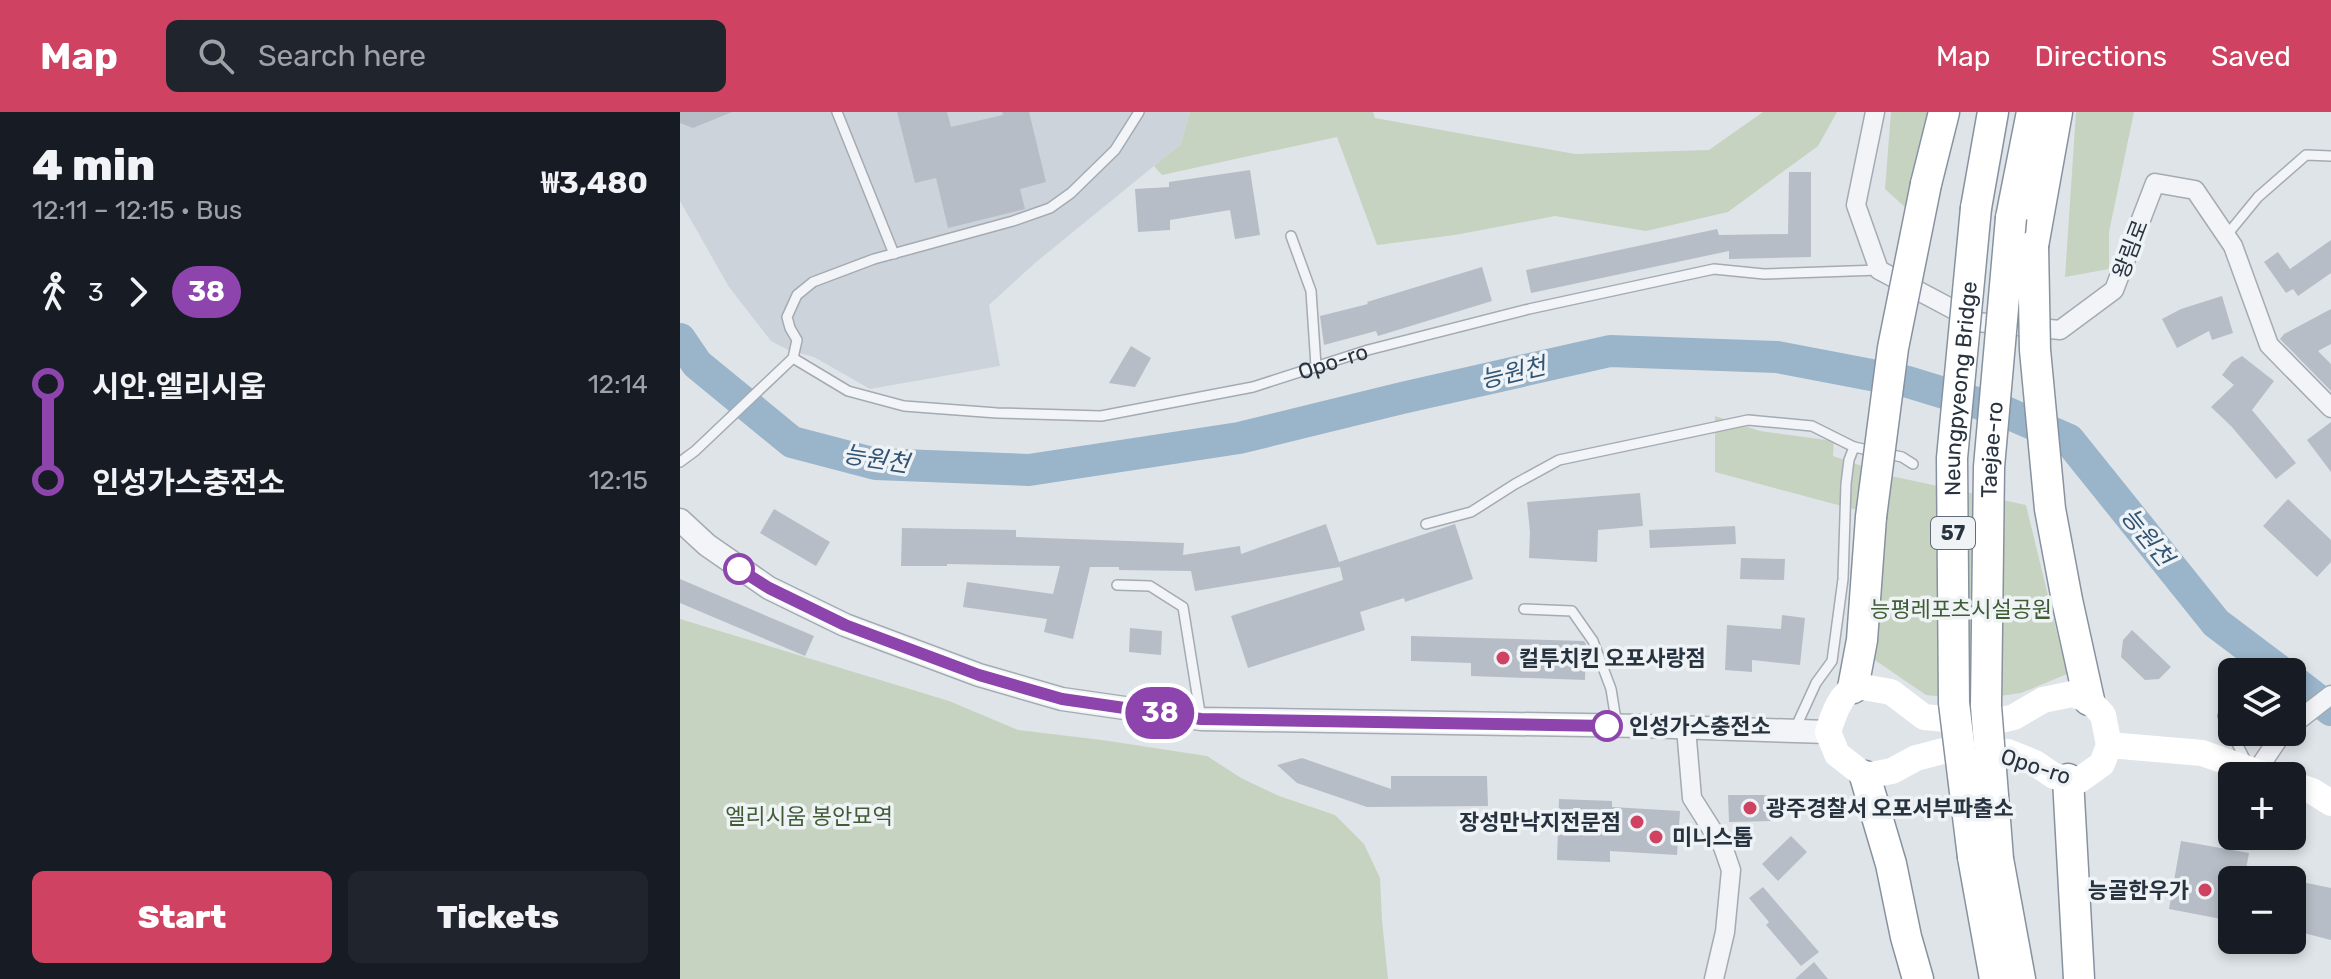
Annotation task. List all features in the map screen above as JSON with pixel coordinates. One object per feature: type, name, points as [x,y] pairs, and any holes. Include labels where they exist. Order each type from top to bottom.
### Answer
[{"type":"highway","points":[[1853,688],[1862,640],[1871,517],[1893,348],[1944,112]]},
{"type":"highway","name":"Neungpyeong Bridge","points":[[1985,858],[1954,703],[1952,458],[1976,208],[1993,112]]},
{"type":"highway","name":"Taejae-ro","points":[[1995,979],[1985,858],[1989,467],[2011,218],[2032,112]]},
{"type":"highway","points":[[2057,112],[2033,246],[2035,350],[2049,493],[2067,600],[2089,700]]},
{"type":"highway","points":[[1865,776],[1891,864],[1918,979]]},
{"type":"highway","points":[[2068,779],[2079,979]]},
{"type":"highway","name":"Taejae-ro","points":[[1985,858],[2020,979]]},
{"type":"main road","name":"Opo-ro","points":[[1853,688],[1857,686],[1891,692],[1924,717],[1990,723],[2014,717],[2043,700],[2072,694],[2089,700]]},
{"type":"main road","points":[[1853,688],[1834,711],[1828,732],[1837,754],[1865,776]]},
{"type":"main road","points":[[2089,700],[2103,715],[2109,745],[2202,753],[2227,762]]},
{"type":"main road","name":"Opo-ro","points":[[1865,776],[1892,771],[1916,758],[1943,751],[2008,752],[2035,763],[2054,776],[2078,781],[2102,764],[2109,745]]},
{"type":"main road","points":[[2306,789],[2331,803]]},
{"type":"street","points":[[1875,112],[1856,205],[1879,270]]},
{"type":"street","name":"왕림로","points":[[1879,270],[1977,322],[2060,330],[2114,290],[2155,183],[2195,190],[2233,246],[2269,345],[2331,408]]},
{"type":"street","points":[[680,520],[707,545],[769,588],[845,625],[979,675],[1062,699],[1201,719],[1828,732]]},
{"type":"street","points":[[2306,714],[2331,695]]},
{"type":"street","points":[[1686,728],[1692,798],[1723,847],[1731,870],[1725,932],[1714,979]]},
{"type":"lane","points":[[837,112],[894,254]]},
{"type":"lane","points":[[680,462],[793,358],[797,340],[787,317],[797,295],[813,282],[894,254],[1050,208],[1071,193],[1115,150],[1139,112]]},
{"type":"lane","points":[[2226,236],[2258,197],[2306,155],[2331,156]]},
{"type":"lane","points":[[1291,236],[1311,291],[1316,366]]},
{"type":"lane","name":"Opo-ro","points":[[793,358],[848,391],[904,406],[1101,416],[1253,387],[1368,350],[1529,309],[1714,269],[1764,274],[1879,270]]},
{"type":"lane","points":[[1426,524],[1471,512],[1559,460],[1748,420],[1812,426],[1854,447],[1902,457],[1913,464]]},
{"type":"lane","points":[[1794,731],[1816,683],[1832,661],[1843,579],[1846,484],[1854,447]]},
{"type":"lane","points":[[1117,585],[1150,586],[1183,607],[1201,719]]},
{"type":"lane","points":[[1524,609],[1572,611],[1593,641],[1611,689],[1617,726]]},
{"type":"shaded area","points":[[680,112],[1190,112],[1181,144],[1035,263],[989,305],[1000,366],[870,389],[814,357],[788,350],[771,341],[729,287],[680,201]]},
{"type":"green space","points":[[1190,112],[1373,112],[1375,118],[1575,154],[1709,150],[1763,112],[1837,112],[1818,146],[1728,212],[1646,231],[1555,216],[1455,235],[1377,245],[1337,137],[1162,175],[1154,166],[1181,144]]},
{"type":"green space","points":[[1891,112],[1936,112],[1907,209],[1885,189]]},
{"type":"green space","points":[[2076,112],[2134,112],[2109,232],[2109,269],[2065,277]]},
{"type":"green space","name":"능평레포츠시설공원","points":[[1715,416],[1760,431],[1834,441],[1833,456],[1891,476],[2026,505],[2067,674],[2021,693],[1971,700],[1926,695],[1869,656],[1883,517],[1715,472]]},
{"type":"green space","name":"엘리시움 봉안묘역","points":[[680,619],[949,701],[1018,730],[1207,756],[1241,778],[1279,796],[1335,815],[1364,844],[1380,878],[1388,979],[680,979]]},
{"type":"building","points":[[680,112],[732,112],[693,128],[680,123]]},
{"type":"building","points":[[897,112],[947,112],[951,127],[1003,115],[1002,112],[1029,112],[1046,182],[1020,189],[1025,209],[948,228],[936,178],[915,183]]},
{"type":"building","points":[[1250,170],[1260,235],[1235,239],[1230,210],[1170,220],[1170,230],[1138,232],[1135,189],[1169,187],[1169,182]]},
{"type":"building","points":[[1789,172],[1811,172],[1811,257],[1729,259],[1729,251],[1531,293],[1526,270],[1717,229],[1719,235],[1788,234]]},
{"type":"building","points":[[2331,240],[2331,273],[2298,296],[2293,289],[2286,293],[2264,262],[2278,252],[2290,269]]},
{"type":"building","points":[[1482,267],[1492,301],[1378,336],[1376,331],[1324,345],[1320,316],[1368,304]]},
{"type":"building","points":[[2222,296],[2233,333],[2212,340],[2209,331],[2177,348],[2162,319],[2181,309]]},
{"type":"building","points":[[2331,309],[2331,344],[2318,351],[2331,364],[2331,391],[2280,339]]},
{"type":"building","points":[[1131,346],[1151,358],[1135,387],[1109,383]]},
{"type":"building","points":[[2242,356],[2274,381],[2252,410],[2296,463],[2276,479],[2211,407],[2234,385],[2222,375],[2232,362]]},
{"type":"building","points":[[2331,422],[2331,472],[2307,440]]},
{"type":"building","points":[[1640,493],[1643,526],[1598,530],[1597,562],[1529,558],[1527,502]]},
{"type":"building","points":[[2288,499],[2331,540],[2331,562],[2317,577],[2263,526]]},
{"type":"building","points":[[774,509],[830,542],[816,566],[760,533]]},
{"type":"building","points":[[1326,524],[1339,562],[1455,524],[1473,579],[1405,602],[1404,598],[1360,612],[1365,630],[1248,668],[1231,616],[1343,580],[1340,567],[1195,591],[1191,571],[1090,567],[1073,639],[1044,632],[1047,619],[963,607],[967,582],[1053,594],[1060,566],[901,566],[902,528],[1016,530],[1016,537],[1184,543],[1183,555],[1240,546],[1241,554]]},
{"type":"building","points":[[1735,526],[1736,544],[1650,548],[1649,530]]},
{"type":"building","points":[[1741,558],[1785,559],[1784,580],[1740,579]]},
{"type":"building","points":[[680,579],[814,636],[805,656],[680,603]]},
{"type":"building","points":[[1782,615],[1805,618],[1800,665],[1752,660],[1752,672],[1725,670],[1727,625],[1781,629]]},
{"type":"building","points":[[1130,628],[1162,631],[1161,655],[1129,652]]},
{"type":"building","points":[[2132,630],[2171,667],[2159,679],[2145,680],[2121,657],[2123,640]]},
{"type":"building","points":[[1411,636],[1584,641],[1585,680],[1471,676],[1471,663],[1411,661]]},
{"type":"building","points":[[1302,758],[1391,789],[1391,776],[1487,776],[1488,806],[1367,807],[1297,783],[1277,765]]},
{"type":"building","name":"광주경찰서 오포서부파출소","points":[[1728,795],[1770,795],[1771,821],[1729,822]]},
{"type":"building","points":[[1559,799],[1612,801],[1612,807],[1680,811],[1677,855],[1610,851],[1610,862],[1557,860]]},
{"type":"building","points":[[1791,836],[1807,852],[1778,881],[1762,864]]},
{"type":"building","points":[[2181,841],[2218,848],[2218,850],[2249,853],[2247,866],[2218,866],[2218,918],[2169,909]]},
{"type":"building","points":[[2306,883],[2331,888],[2331,940],[2306,934]]},
{"type":"building","points":[[1763,887],[1819,952],[1801,966],[1766,925],[1769,922],[1749,898]]},
{"type":"building","points":[[1814,962],[1828,979],[1795,979]]},
{"type":"waterway","name":"능원천","points":[[680,339],[697,364],[792,442],[876,464],[1029,470],[1239,438],[1610,351],[1777,357],[1908,382],[2003,411],[2069,440],[2216,623],[2262,658]]},
{"type":"waterway","name":"능원천","points":[[2306,691],[2331,710]]},
{"type":"bus line","name":"38","points":[[739,569],[769,588],[845,625],[979,675],[1062,699],[1201,719],[1607,726]]},
{"type":"place","name":"컬투치킨 오포사랑점","points":[[1503,658]]},
{"type":"place","name":"인성가스충전소","points":[[1607,726]]},
{"type":"place","name":"광주경찰서 오포서부파출소","points":[[1750,808]]},
{"type":"place","name":"장성만낙지전문점","points":[[1637,822]]},
{"type":"place","name":"미니스톱","points":[[1656,837]]},
{"type":"place","name":"능골한우가","points":[[2205,890]]}]
